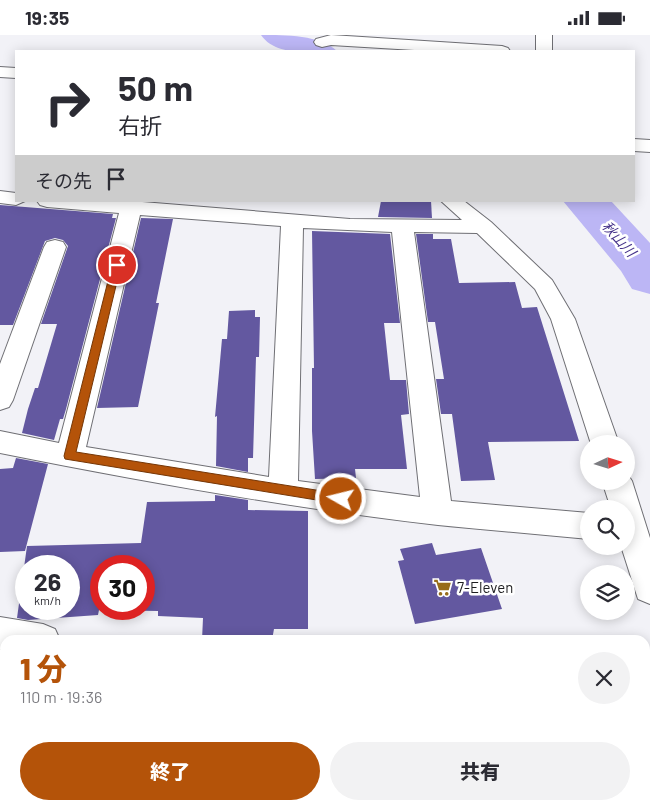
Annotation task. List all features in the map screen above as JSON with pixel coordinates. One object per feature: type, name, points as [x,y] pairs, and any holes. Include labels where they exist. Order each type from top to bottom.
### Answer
[{"type":"street","points":[[544,35],[544,50]]},
{"type":"street","points":[[344,50],[316,39],[486,50]]},
{"type":"street","points":[[0,71],[15,73]]},
{"type":"street","points":[[635,145],[650,146]]},
{"type":"street","points":[[0,197],[15,199]]},
{"type":"street","points":[[59,202],[292,221],[402,227],[483,227]]},
{"type":"street","points":[[452,202],[483,227],[544,285],[563,319],[602,435]]},
{"type":"street","points":[[70,456],[131,208]]},
{"type":"street","points":[[283,491],[292,221]]},
{"type":"street","points":[[402,227],[437,512]]},
{"type":"street","points":[[0,400],[56,247]]},
{"type":"street","points":[[0,442],[70,456],[283,491],[437,512],[580,524]]},
{"type":"street","points":[[635,541],[650,589]]},
{"type":"building","points":[[381,202],[431,202],[432,218],[378,217]]},
{"type":"building","points":[[0,205],[113,214],[112,218],[116,218],[66,409],[63,419],[60,419],[54,440],[22,433],[28,409],[35,388],[38,388],[57,324],[41,324],[68,246],[63,240],[55,238],[45,241],[13,325],[0,325]]},
{"type":"building","points":[[141,218],[173,219],[156,303],[159,303],[138,407],[97,408]]},
{"type":"building","points":[[312,231],[390,234],[400,323],[384,323],[390,380],[406,380],[409,414],[401,415],[407,469],[355,469],[356,478],[315,479],[312,431],[312,368],[314,368]]},
{"type":"building","points":[[416,234],[433,234],[433,239],[451,239],[459,283],[515,282],[522,308],[537,307],[579,441],[488,442],[495,480],[461,481],[452,414],[441,414],[436,379],[444,379],[435,322],[428,322]]},
{"type":"building","points":[[255,310],[255,317],[260,317],[259,357],[256,357],[253,458],[248,458],[248,472],[216,466],[217,416],[215,417],[222,339],[227,339],[229,311]]},
{"type":"building","points":[[16,458],[48,464],[25,551],[0,552],[0,469],[13,468]]},
{"type":"building","points":[[215,495],[248,500],[248,510],[308,511],[308,629],[274,629],[273,635],[202,635],[203,618],[158,616],[158,611],[155,611],[155,555],[90,555],[90,616],[80,616],[80,555],[26,555],[27,546],[141,543],[147,502],[215,501]]},
{"type":"building","points":[[432,543],[436,555],[481,548],[502,609],[415,624],[398,561],[404,560],[400,549]]},
{"type":"waterway","name":"秋山川","points":[[278,35],[316,50]]},
{"type":"waterway","name":"秋山川","points":[[587,202],[643,265],[650,278]]},
{"type":"place","name":"7-Eleven","points":[[443,588]]},
{"type":"route","points":[[117,265],[70,456],[341,499]]}]
